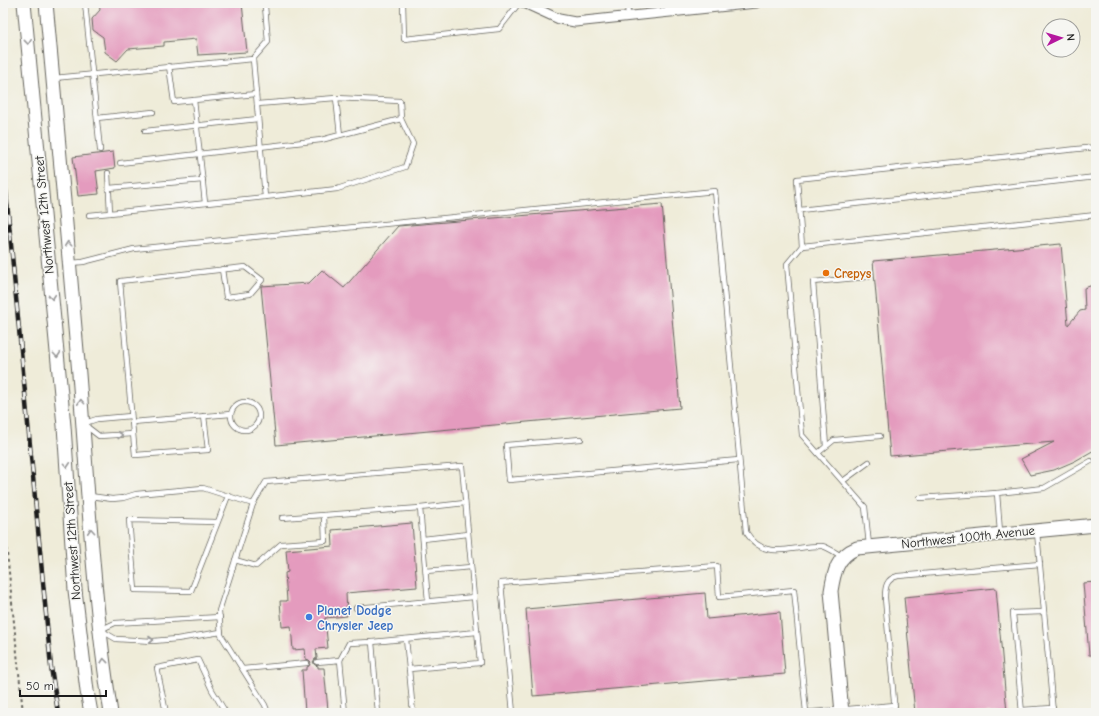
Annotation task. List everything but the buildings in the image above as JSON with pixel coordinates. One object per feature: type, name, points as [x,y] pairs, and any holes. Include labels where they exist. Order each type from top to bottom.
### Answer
[{"type":"main road","name":"Northwest 12th Street","points":[[24,3],[64,426],[75,590],[91,713]]},
{"type":"main road","name":"Northwest 12th Street","points":[[46,3],[100,630],[112,713]]},
{"type":"main road","points":[[64,426],[83,424]]},
{"type":"main road","name":"Northwest 100th Avenue","points":[[843,557],[849,551],[857,548],[1096,525]]},
{"type":"main road","points":[[842,711],[831,591],[834,574],[843,557]]},
{"type":"main road","points":[[80,632],[100,630]]},
{"type":"street","points":[[524,3],[559,18],[575,22],[756,3]]},
{"type":"lane","points":[[85,3],[100,150]]},
{"type":"lane","points":[[52,78],[252,59],[268,42],[265,6],[263,3]]},
{"type":"lane","points":[[403,3],[404,38],[499,29],[519,3]]},
{"type":"lane","points":[[627,3],[628,16]]},
{"type":"lane","points":[[252,59],[265,197]]},
{"type":"lane","points":[[169,66],[174,102],[256,94]]},
{"type":"lane","points":[[89,215],[337,189],[405,167],[413,144],[401,119],[400,101],[336,98],[257,104]]},
{"type":"lane","points":[[336,98],[340,135]]},
{"type":"lane","points":[[194,100],[205,203]]},
{"type":"lane","points":[[97,118],[153,112]]},
{"type":"lane","points":[[120,163],[321,140],[401,119]]},
{"type":"lane","points":[[145,131],[258,120]]},
{"type":"lane","points":[[870,547],[865,507],[802,435],[787,264],[802,246],[797,179],[1096,147]]},
{"type":"lane","points":[[108,173],[110,213]]},
{"type":"lane","points":[[800,210],[1096,177]]},
{"type":"lane","points":[[109,188],[203,180]]},
{"type":"lane","points":[[69,263],[83,262],[134,249],[715,191],[746,532],[751,540],[759,547],[769,550],[824,546],[843,557]]},
{"type":"lane","points":[[802,246],[1096,215]]},
{"type":"lane","points":[[204,416],[208,450],[135,455],[120,281],[222,269],[245,267],[262,280],[250,294],[226,297],[222,269]]},
{"type":"lane","points":[[826,446],[813,282],[867,277]]},
{"type":"lane","points":[[244,401],[254,404],[259,413],[259,418],[254,426],[246,430],[240,430],[233,424],[231,414],[235,405],[244,401]]},
{"type":"lane","points":[[132,422],[231,414]]},
{"type":"lane","points":[[83,424],[97,419],[131,416]]},
{"type":"lane","points":[[83,424],[99,436],[133,434]]},
{"type":"lane","points":[[818,453],[834,440],[880,436]]},
{"type":"lane","points":[[581,439],[506,445],[509,480],[739,460]]},
{"type":"lane","points":[[920,498],[1044,488],[1091,461]]},
{"type":"lane","points":[[843,482],[870,462]]},
{"type":"lane","points":[[268,713],[265,705],[221,635],[219,611],[253,504],[266,482],[462,466],[480,663],[409,669]]},
{"type":"lane","points":[[88,495],[112,499],[123,498],[136,494],[203,488],[253,504]]},
{"type":"lane","points":[[997,492],[1000,534]]},
{"type":"lane","points":[[217,522],[129,520],[135,590],[191,591],[228,496]]},
{"type":"lane","points":[[282,518],[420,508],[465,503]]},
{"type":"lane","points":[[420,508],[428,601]]},
{"type":"lane","points":[[235,560],[256,566],[281,544],[325,541],[324,515]]},
{"type":"lane","points":[[1037,530],[1053,710],[1022,712],[1013,613],[1044,612]]},
{"type":"lane","points":[[423,539],[468,534]]},
{"type":"lane","points":[[895,713],[885,598],[885,587],[888,581],[898,576],[1040,564]]},
{"type":"lane","points":[[513,713],[501,583],[717,566],[719,597],[794,590],[806,712]]},
{"type":"lane","points":[[426,571],[471,567]]},
{"type":"lane","points":[[356,608],[474,597]]},
{"type":"lane","points":[[100,630],[116,623],[220,617]]},
{"type":"lane","points":[[100,630],[116,639],[152,641],[177,639],[221,632]]},
{"type":"lane","points":[[345,713],[340,660],[349,643],[477,632]]},
{"type":"lane","points":[[406,639],[413,713]]},
{"type":"lane","points":[[372,642],[378,713]]},
{"type":"lane","points":[[166,713],[157,668],[198,660],[212,690],[226,713]]},
{"type":"lane","points":[[318,662],[340,660]]},
{"type":"lane","points":[[243,669],[306,663]]},
{"type":"lane","points":[[800,713],[842,711],[894,705]]},
{"type":"path","points":[[3,512],[23,713]]},
{"type":"railway","points":[[3,160],[51,667],[58,713]]},
{"type":"place","name":"Crepys","points":[[826,273]]},
{"type":"place","name":"Planet Dodge Chrysler Jeep","points":[[309,617]]}]
